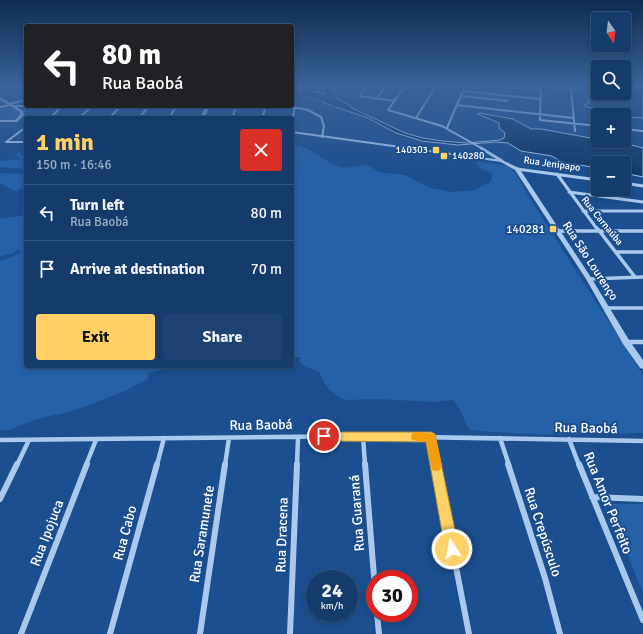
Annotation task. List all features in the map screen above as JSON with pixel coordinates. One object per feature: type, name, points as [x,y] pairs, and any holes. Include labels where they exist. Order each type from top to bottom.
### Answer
[{"type":"street","points":[[16,121],[21,116]]},
{"type":"street","points":[[318,116],[321,117],[324,126],[322,136]]},
{"type":"street","points":[[408,116],[447,128],[478,145],[502,161]]},
{"type":"street","points":[[447,128],[452,116]]},
{"type":"street","points":[[539,116],[540,120],[591,125]]},
{"type":"street","points":[[552,116],[573,118],[575,131]]},
{"type":"street","points":[[0,121],[24,121]]},
{"type":"street","points":[[24,128],[6,142],[24,142]]},
{"type":"street","points":[[631,130],[643,131]]},
{"type":"street","name":"Rua Jenipapo","points":[[294,132],[502,161],[517,169],[591,179]]},
{"type":"street","name":"Rua São Lourenço","points":[[517,169],[589,278],[608,308],[626,342],[643,366]]},
{"type":"street","name":"Rua Carnaúba","points":[[557,174],[583,211],[635,277]]},
{"type":"street","points":[[631,184],[643,186]]},
{"type":"street","points":[[569,192],[643,202]]},
{"type":"street","points":[[583,211],[642,211],[637,201]]},
{"type":"street","points":[[558,231],[643,231]]},
{"type":"street","points":[[616,252],[643,252]]},
{"type":"street","points":[[589,278],[643,277]]},
{"type":"street","points":[[608,308],[643,308]]},
{"type":"street","points":[[626,342],[643,342]]},
{"type":"street","name":"Rua Baobá","points":[[0,440],[363,436],[569,439],[643,442]]},
{"type":"street","name":"Rua Guaraná","points":[[363,436],[374,570]]},
{"type":"street","name":"Rua Dracena","points":[[290,634],[298,437]]},
{"type":"street","points":[[431,437],[469,634]]},
{"type":"street","name":"Rua Cabo","points":[[110,634],[164,438]]},
{"type":"street","name":"Rua Saramunete","points":[[200,634],[229,438]]},
{"type":"street","name":"Rua Crepúsculo","points":[[500,438],[545,578],[560,634]]},
{"type":"street","name":"Rua Amor Perfeito","points":[[569,439],[643,620]]},
{"type":"street","points":[[0,499],[29,440]]},
{"type":"street","name":"Rua Ipojuca","points":[[21,634],[96,440]]},
{"type":"street","points":[[592,497],[643,499]]},
{"type":"street","points":[[377,622],[378,634]]},
{"type":"shaded area","points":[[0,116],[20,116],[15,121],[0,121]]},
{"type":"shaded area","points":[[361,116],[368,116],[405,133],[423,138],[467,143],[500,140],[504,138],[505,133],[499,128],[499,123],[482,116],[494,116],[513,119],[531,129],[541,129],[591,138],[591,148],[631,148],[631,145],[643,148],[643,177],[631,174],[631,156],[591,156],[591,167],[562,162],[552,156],[521,151],[508,143],[496,142],[458,145],[422,141],[396,133]]},
{"type":"shaded area","points":[[631,116],[643,116],[643,118],[631,117]]},
{"type":"shaded area","points":[[294,145],[311,150],[337,166],[348,167],[368,165],[379,172],[405,175],[430,188],[452,192],[475,190],[490,182],[493,174],[480,168],[476,161],[509,166],[516,174],[532,202],[643,375],[643,433],[556,434],[470,430],[458,406],[453,400],[435,402],[376,399],[347,400],[341,398],[326,386],[319,372],[299,362],[301,357],[294,357]]},
{"type":"shaded area","points":[[24,149],[20,154],[24,157],[24,169],[0,167],[0,161],[22,159],[17,157],[17,154]]},
{"type":"shaded area","points":[[0,173],[24,174],[24,188],[14,191],[0,183]]},
{"type":"shaded area","points":[[24,215],[24,368],[164,369],[148,373],[148,379],[125,391],[73,411],[37,419],[9,430],[0,430],[0,261],[22,253],[17,249],[14,253],[0,256],[0,219]]},
{"type":"shaded area","points":[[607,504],[643,504],[643,593]]},
{"type":"slow traffic","points":[[416,437],[431,437],[436,466]]},
{"type":"place","name":"140303","points":[[436,150]]},
{"type":"place","name":"140280","points":[[444,156]]},
{"type":"place","name":"140281","points":[[553,229]]},
{"type":"route","points":[[324,436],[431,437],[452,549]]}]
